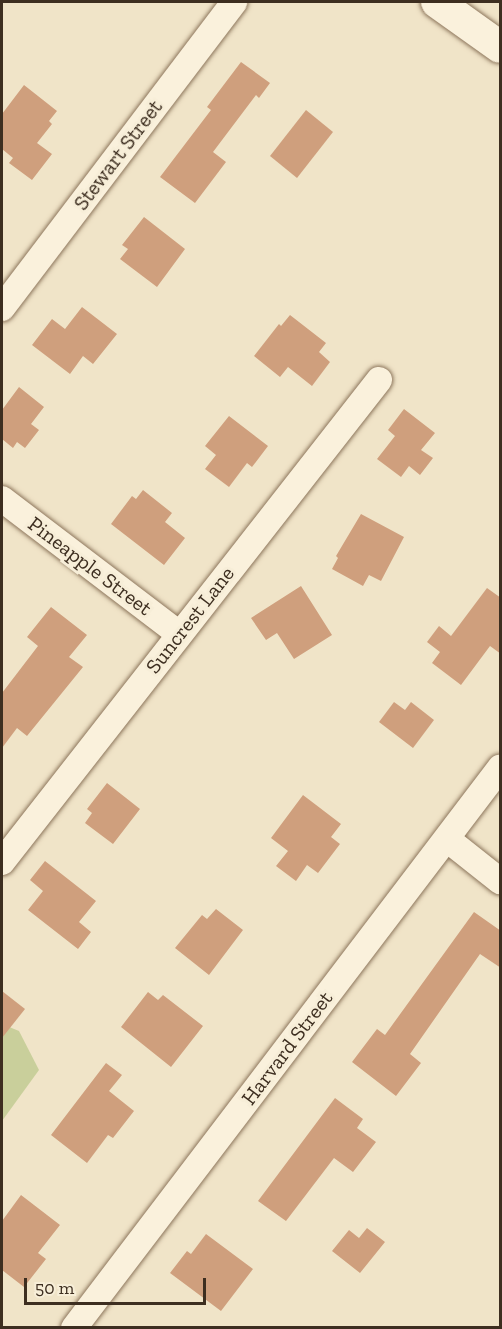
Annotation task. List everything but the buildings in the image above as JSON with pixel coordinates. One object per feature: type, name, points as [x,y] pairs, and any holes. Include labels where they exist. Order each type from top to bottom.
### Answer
[{"type":"street","name":"Stewart Street","points":[[2,308],[234,2]]},
{"type":"street","points":[[437,2],[501,46]]},
{"type":"street","name":"Suncrest Lane","points":[[2,862],[379,380]]},
{"type":"street","name":"Pineapple Street","points":[[2,499],[179,634]]},
{"type":"street","name":"Harvard Street","points":[[74,1328],[501,768]]},
{"type":"street","points":[[447,839],[501,881]]},
{"type":"green space","points":[[2,1024],[19,1031],[39,1070],[2,1121]]}]
